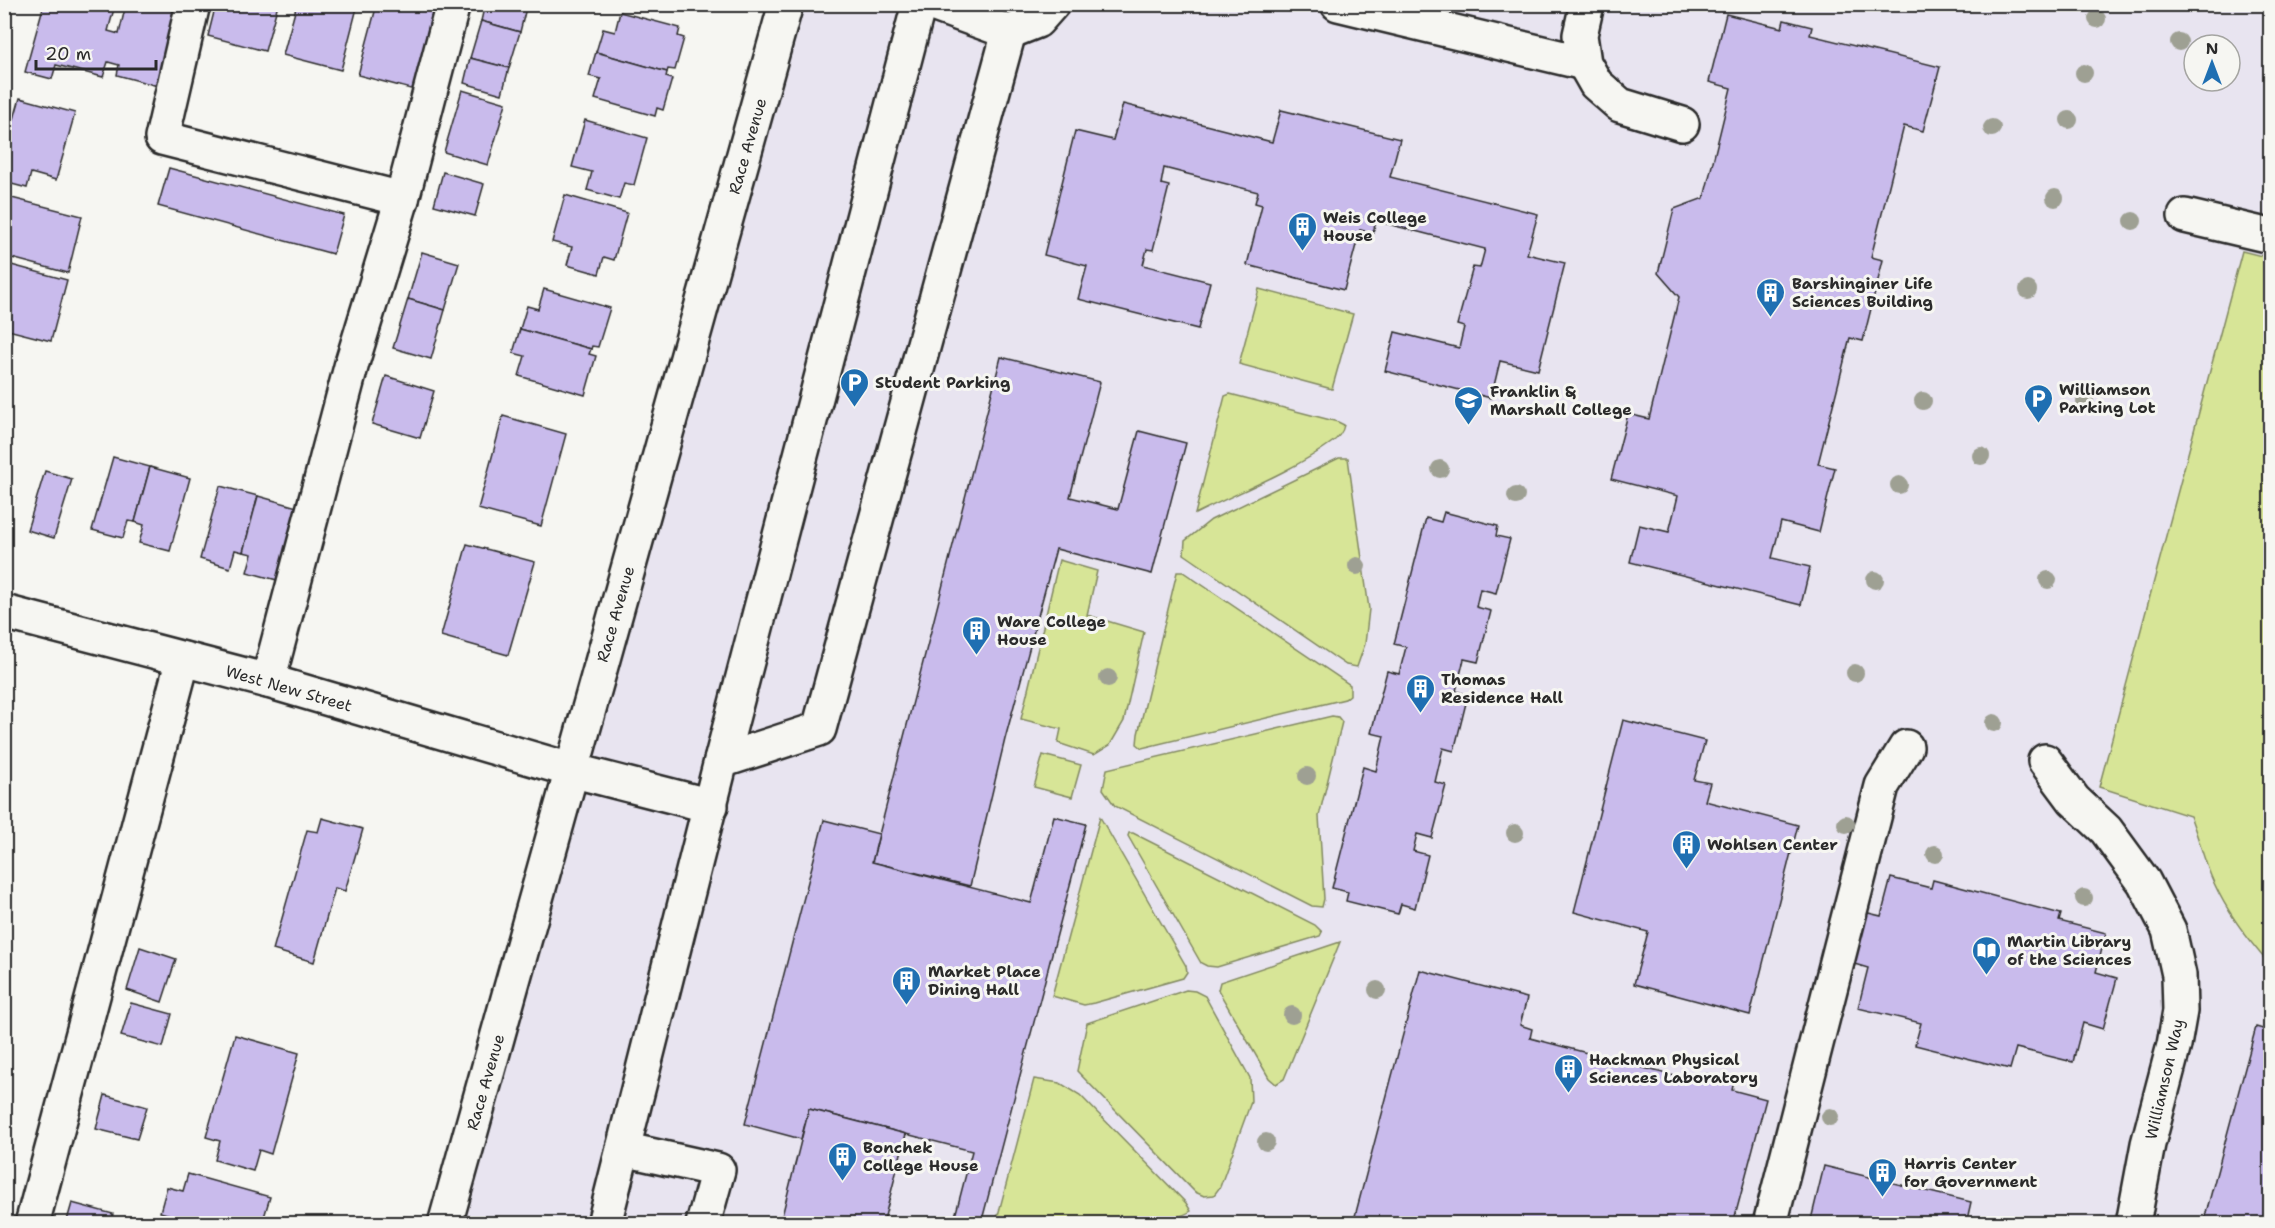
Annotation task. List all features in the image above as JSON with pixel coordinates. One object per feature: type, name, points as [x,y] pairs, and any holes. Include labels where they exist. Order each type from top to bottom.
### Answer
[{"type":"main road","points":[[193,4],[162,138],[402,199]]},
{"type":"main road","points":[[268,681],[352,363],[402,199],[453,4]]},
{"type":"main road","name":"Race Avenue","points":[[445,1224],[786,4]]},
{"type":"main road","points":[[604,1224],[721,761],[919,4]]},
{"type":"main road","points":[[932,4],[1009,32],[1037,21],[1052,4]]},
{"type":"main road","points":[[1338,4],[1584,63]]},
{"type":"main road","points":[[1587,4],[1580,35],[1584,63],[1596,84],[1620,105],[1682,124]]},
{"type":"main road","points":[[721,761],[819,729],[1009,32]]},
{"type":"main road","points":[[2185,216],[2271,236]]},
{"type":"main road","name":"West New Street","points":[[4,612],[268,681],[572,770],[711,806]]},
{"type":"main road","points":[[32,1224],[183,659]]},
{"type":"main road","points":[[1770,1224],[1882,786],[1906,747]]},
{"type":"main road","name":"Williamson Way","points":[[2045,761],[2074,800],[2106,830],[2144,882],[2169,930],[2179,975],[2180,1011],[2174,1045],[2148,1144],[2133,1224]]},
{"type":"main road","points":[[623,1149],[718,1170],[703,1224]]},
{"type":"shaded area","name":"Franklin & Marshall College","points":[[786,5],[2270,5],[2270,1223],[445,1224]]},
{"type":"green space","points":[[2242,251],[2270,258],[2270,965],[2239,926],[2220,894],[2207,867],[2190,816],[2099,787]]},
{"type":"green space","points":[[1259,289],[1353,314],[1332,389],[1239,364]]},
{"type":"green space","points":[[1230,394],[1344,425],[1333,441],[1299,463],[1195,514],[1225,396]]},
{"type":"green space","points":[[1339,458],[1348,458],[1369,609],[1365,644],[1357,667],[1346,665],[1184,554],[1185,541],[1211,520]]},
{"type":"green space","points":[[1059,560],[1097,571],[1087,615],[1144,632],[1124,721],[1110,745],[1094,755],[1058,743],[1061,729],[1021,719]]},
{"type":"green space","points":[[1177,572],[1183,572],[1350,685],[1350,695],[1345,699],[1142,748],[1137,744],[1138,734]]},
{"type":"green space","points":[[1332,716],[1338,717],[1342,722],[1319,816],[1324,899],[1322,907],[1312,906],[1115,806],[1103,789],[1107,769]]},
{"type":"green space","points":[[1043,755],[1081,765],[1072,797],[1034,787]]},
{"type":"green space","points":[[1100,817],[1186,966],[1187,972],[1183,978],[1084,1005],[1052,996]]},
{"type":"green space","points":[[1129,833],[1315,925],[1322,932],[1320,936],[1217,967],[1201,963],[1128,836]]},
{"type":"green space","points":[[1340,942],[1284,1079],[1276,1084],[1269,1078],[1218,990],[1220,982]]},
{"type":"green space","points":[[1186,990],[1205,996],[1250,1078],[1251,1102],[1220,1187],[1214,1195],[1204,1196],[1195,1192],[1077,1071],[1087,1023]]},
{"type":"green space","points":[[1034,1079],[1060,1083],[1080,1095],[1186,1203],[1191,1211],[1178,1216],[1129,1223],[996,1223]]},
{"type":"building","points":[[44,4],[115,5],[108,31],[119,34],[126,4],[179,4],[158,86],[117,75],[119,65],[108,62],[103,77],[56,65],[52,79],[25,72]]},
{"type":"building","points":[[216,4],[278,4],[265,51],[208,36]]},
{"type":"building","points":[[297,4],[358,4],[341,70],[283,55]]},
{"type":"building","points":[[377,4],[439,4],[415,90],[358,75]]},
{"type":"building","points":[[485,4],[527,4],[520,32],[481,21]]},
{"type":"building","points":[[620,12],[680,28],[678,36],[684,38],[675,70],[668,69],[667,72],[596,52],[603,29],[615,32]]},
{"type":"building","name":"Barshinginer Life Sciences Building","points":[[1726,14],[1782,28],[1784,20],[1812,27],[1810,35],[1940,67],[1923,131],[1904,126],[1871,257],[1883,260],[1863,341],[1850,338],[1818,464],[1835,468],[1819,532],[1781,522],[1772,558],[1810,567],[1801,605],[1630,562],[1639,525],[1669,532],[1678,496],[1611,479],[1628,414],[1649,419],[1679,297],[1658,273],[1674,209],[1704,198],[1731,88],[1709,82]]},
{"type":"building","points":[[481,21],[520,32],[509,68],[470,58]]},
{"type":"building","points":[[596,52],[667,72],[666,77],[672,79],[663,110],[657,108],[655,116],[595,99],[601,79],[589,76]]},
{"type":"building","points":[[470,58],[509,68],[502,94],[464,83]]},
{"type":"building","points":[[462,90],[506,103],[488,165],[444,152]]},
{"type":"building","points":[[20,98],[75,113],[56,180],[31,173],[27,188],[4,182],[4,154]]},
{"type":"building","name":"Weis College House","points":[[1123,104],[1272,142],[1281,110],[1400,139],[1390,177],[1538,214],[1527,254],[1565,263],[1538,370],[1500,361],[1491,398],[1385,371],[1395,332],[1459,348],[1464,327],[1457,325],[1473,267],[1480,268],[1485,249],[1376,221],[1373,233],[1360,230],[1344,290],[1247,265],[1262,205],[1255,203],[1258,192],[1164,168],[1161,184],[1169,186],[1153,250],[1147,249],[1143,265],[1210,282],[1198,329],[1078,299],[1087,266],[1044,255],[1075,131],[1113,140]]},
{"type":"building","points":[[585,120],[647,138],[634,185],[624,183],[619,199],[587,190],[592,172],[572,167]]},
{"type":"building","points":[[169,168],[344,215],[333,254],[158,206]]},
{"type":"building","points":[[443,172],[484,184],[475,216],[434,205]]},
{"type":"building","points":[[565,195],[627,213],[614,260],[604,257],[599,274],[567,265],[572,247],[552,242]]},
{"type":"building","points":[[4,196],[82,216],[68,273],[4,256]]},
{"type":"building","points":[[422,252],[459,263],[445,310],[408,299]]},
{"type":"building","points":[[4,263],[67,280],[51,341],[4,329]]},
{"type":"building","points":[[544,289],[610,308],[598,347],[592,346],[591,349],[520,329],[527,306],[538,309]]},
{"type":"building","points":[[408,299],[445,310],[431,359],[393,348]]},
{"type":"building","points":[[520,329],[591,349],[589,354],[596,356],[585,395],[519,376],[525,356],[513,353]]},
{"type":"building","name":"Ware College House","points":[[1001,357],[1100,382],[1070,497],[1118,509],[1139,431],[1186,443],[1152,574],[1056,549],[1005,739],[970,886],[872,862]]},
{"type":"building","points":[[386,376],[434,391],[420,438],[372,424]]},
{"type":"building","points":[[503,416],[566,434],[541,526],[478,509]]},
{"type":"building","points":[[113,457],[150,467],[135,522],[128,521],[123,538],[92,530]]},
{"type":"building","points":[[150,467],[190,478],[170,551],[139,543],[144,525],[135,522]]},
{"type":"building","points":[[45,471],[72,479],[54,538],[27,530]]},
{"type":"building","points":[[220,486],[258,496],[243,552],[235,550],[230,568],[200,559]]},
{"type":"building","points":[[258,496],[297,507],[277,580],[247,572],[252,554],[243,552]]},
{"type":"building","name":"Thomas Residence Hall","points":[[1444,512],[1498,526],[1496,536],[1510,539],[1496,593],[1480,589],[1476,607],[1491,611],[1478,662],[1464,659],[1456,691],[1468,695],[1454,751],[1443,748],[1435,782],[1446,785],[1432,838],[1417,834],[1413,851],[1428,855],[1415,908],[1401,904],[1398,914],[1346,901],[1348,892],[1332,888],[1363,767],[1376,771],[1384,736],[1371,733],[1387,671],[1399,674],[1406,647],[1394,644],[1426,518],[1441,522]]},
{"type":"building","points":[[467,544],[535,562],[508,655],[441,636]]},
{"type":"building","name":"Wohlsen Center","points":[[1623,720],[1705,741],[1694,780],[1710,783],[1705,801],[1798,825],[1750,1015],[1634,984],[1648,932],[1574,912]]},
{"type":"building","name":"Market Place Dining Hall","points":[[1054,816],[1086,824],[981,1224],[953,1224],[972,1151],[809,1109],[801,1139],[745,1124],[824,820],[879,834],[872,862],[1031,903]]},
{"type":"building","points":[[322,818],[363,829],[345,891],[335,888],[314,962],[273,950],[307,830],[318,832]]},
{"type":"building","name":"Martin Library of the Sciences","points":[[1891,878],[1931,888],[1933,880],[2061,914],[2059,921],[2106,933],[2096,972],[2117,978],[2103,1029],[2083,1023],[2073,1062],[2016,1048],[2010,1069],[1915,1045],[1921,1023],[1858,1008],[1868,968],[1851,963],[1864,912],[1881,916]]},
{"type":"building","points":[[140,947],[176,959],[162,1002],[127,990]]},
{"type":"building","name":"Hackman Physical Sciences Laboratory","points":[[1420,970],[1527,998],[1520,1025],[1532,1029],[1530,1038],[1701,1083],[1704,1073],[1734,1081],[1732,1090],[1766,1099],[1733,1224],[1368,1224],[1354,1220]]},
{"type":"building","points":[[131,1003],[172,1014],[163,1047],[121,1036]]},
{"type":"building","points":[[2256,1027],[2270,1031],[2270,1224],[2203,1224]]},
{"type":"building","points":[[235,1035],[299,1053],[271,1154],[259,1150],[253,1171],[215,1160],[220,1141],[206,1137]]},
{"type":"building","points":[[105,1095],[147,1107],[137,1139],[96,1129]]},
{"type":"building","name":"Bonchek College House","points":[[809,1109],[906,1134],[883,1224],[780,1224]]},
{"type":"building","name":"Harris Center for Government","points":[[1824,1166],[1971,1202],[1966,1224],[1810,1224]]},
{"type":"building","points":[[188,1174],[270,1197],[262,1224],[175,1224],[177,1217],[160,1212],[167,1187],[183,1191]]},
{"type":"building","points":[[72,1203],[113,1214],[111,1224],[66,1224]]},
{"type":"place","name":"Weis College House","points":[[1302,252]]},
{"type":"place","name":"Barshinginer Life Sciences Building","points":[[1771,318]]},
{"type":"place","name":"Student Parking","points":[[854,408]]},
{"type":"place","name":"Williamson Parking Lot","points":[[2038,424]]},
{"type":"place","name":"Franklin & Marshall College","points":[[1469,426]]},
{"type":"place","name":"Ware College House","points":[[976,656]]},
{"type":"place","name":"Thomas Residence Hall","points":[[1420,714]]},
{"type":"place","name":"Wohlsen Center","points":[[1686,870]]},
{"type":"place","name":"Martin Library of the Sciences","points":[[1986,976]]},
{"type":"place","name":"Market Place Dining Hall","points":[[907,1006]]},
{"type":"place","name":"Hackman Physical Sciences Laboratory","points":[[1568,1094]]},
{"type":"place","name":"Bonchek College House","points":[[842,1182]]},
{"type":"place","name":"Harris Center for Government","points":[[1883,1198]]}]
